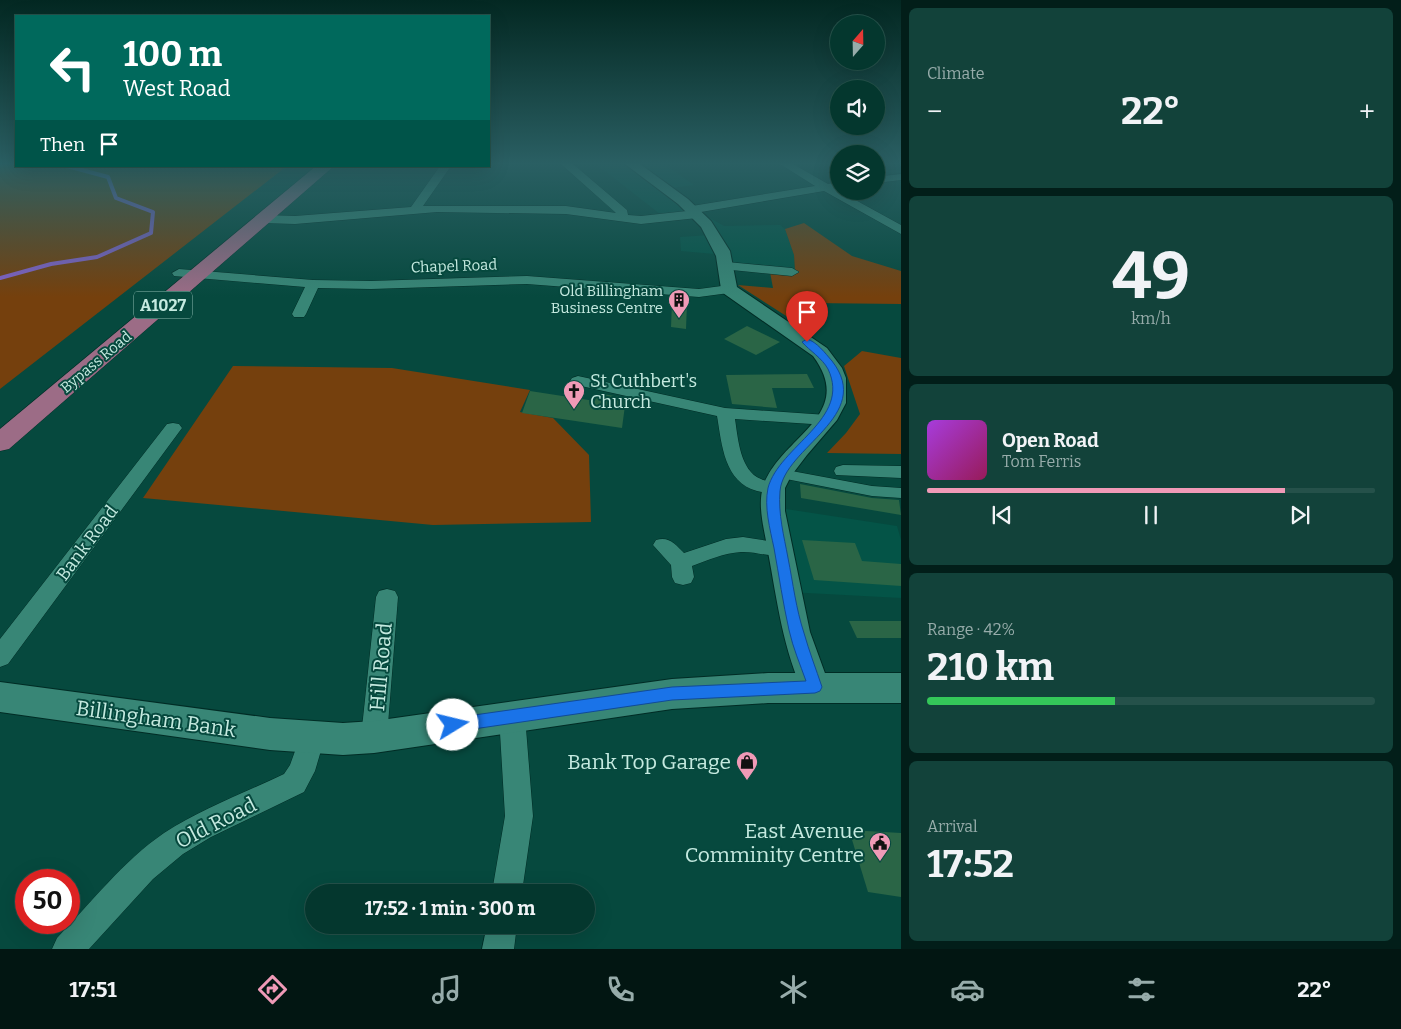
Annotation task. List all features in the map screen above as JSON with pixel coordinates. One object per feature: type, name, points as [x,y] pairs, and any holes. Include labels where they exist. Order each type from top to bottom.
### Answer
[{"type":"main road","name":"Bypass Road","points":[[0,421],[188,274],[267,208]]},
{"type":"main road","name":"Bypass Road","points":[[0,443],[188,274],[264,219],[274,208]]},
{"type":"main road","name":"Billingham Bank","points":[[0,696],[247,731],[312,737],[374,737],[672,694],[815,687],[901,688]]},
{"type":"street","points":[[618,208],[623,213],[621,217]]},
{"type":"street","points":[[689,208],[719,242],[726,266],[729,289],[820,352],[832,368],[836,378],[836,403],[827,420],[799,450],[777,481],[773,511],[796,632],[815,687]]},
{"type":"street","points":[[264,219],[294,220],[418,209],[566,210],[641,220],[713,208]]},
{"type":"street","points":[[863,208],[901,230]]},
{"type":"street","points":[[726,266],[792,272]]},
{"type":"street","name":"Chapel Road","points":[[188,274],[313,284],[527,280],[699,293],[729,289]]},
{"type":"street","points":[[432,298],[433,282]]},
{"type":"street","points":[[299,314],[313,284]]},
{"type":"street","points":[[578,381],[725,413],[827,420]]},
{"type":"street","points":[[725,413],[736,464],[744,478],[750,482],[777,481],[901,493]]},
{"type":"street","name":"Bank Road","points":[[0,657],[173,428]]},
{"type":"street","points":[[843,471],[899,475]]},
{"type":"street","points":[[663,545],[682,570],[726,546],[743,544],[780,549]]},
{"type":"street","name":"Hill Road","points":[[374,737],[387,597]]},
{"type":"street","points":[[508,884],[520,816],[512,716]]},
{"type":"street","name":"Old Road","points":[[68,949],[143,869],[173,844],[201,827],[294,783],[302,771],[312,737]]},
{"type":"street","points":[[498,949],[500,934]]},
{"type":"shaded area","points":[[0,208],[233,208],[0,389]]},
{"type":"shaded area","points":[[653,208],[696,208],[724,226],[780,225],[785,229],[794,255],[795,271],[729,265],[726,255],[681,251],[680,237],[710,235],[693,215],[665,218]]},
{"type":"shaded area","points":[[804,223],[852,256],[901,271],[901,304],[810,303],[808,330],[738,285],[773,288],[770,272],[795,271],[794,255],[785,229]]},
{"type":"shaded area","points":[[862,351],[901,358],[901,454],[827,453],[846,433],[860,414],[844,366]]},
{"type":"shaded area","points":[[233,366],[392,368],[530,390],[520,412],[553,418],[589,455],[591,522],[433,525],[143,498]]},
{"type":"shaded area","points":[[773,507],[897,526],[901,540],[901,598],[788,592]]},
{"type":"building","name":"Old Billingham Business Centre","points":[[672,302],[687,303],[686,329],[671,327]]},
{"type":"building","points":[[747,326],[780,342],[756,355],[724,339]]},
{"type":"building","points":[[807,374],[814,388],[772,388],[777,408],[732,404],[726,375]]},
{"type":"building","name":"St Cuthbert's Church","points":[[530,391],[595,401],[597,393],[626,398],[622,428],[522,413]]},
{"type":"building","points":[[800,484],[872,498],[899,500],[901,515],[801,498]]},
{"type":"building","points":[[802,540],[855,543],[862,561],[901,564],[901,586],[814,580]]},
{"type":"building","points":[[849,621],[901,621],[901,638],[857,638]]},
{"type":"building","name":"East Avenue Comminity Centre","points":[[849,830],[901,833],[901,897],[868,892]]},
{"type":"waterway","points":[[0,278],[51,264],[97,257],[151,233],[153,212],[143,208]]},
{"type":"place","name":"Old Billingham Business Centre","points":[[679,319]]},
{"type":"place","name":"St Cuthbert's Church","points":[[574,410]]},
{"type":"place","name":"Bank Top Garage","points":[[747,781]]},
{"type":"place","name":"East Avenue Comminity Centre","points":[[880,862]]},
{"type":"route","points":[[453,725],[672,694],[815,687],[796,632],[773,511],[774,488],[780,474],[827,420],[836,403],[836,378],[832,368],[820,352],[807,342]]}]
